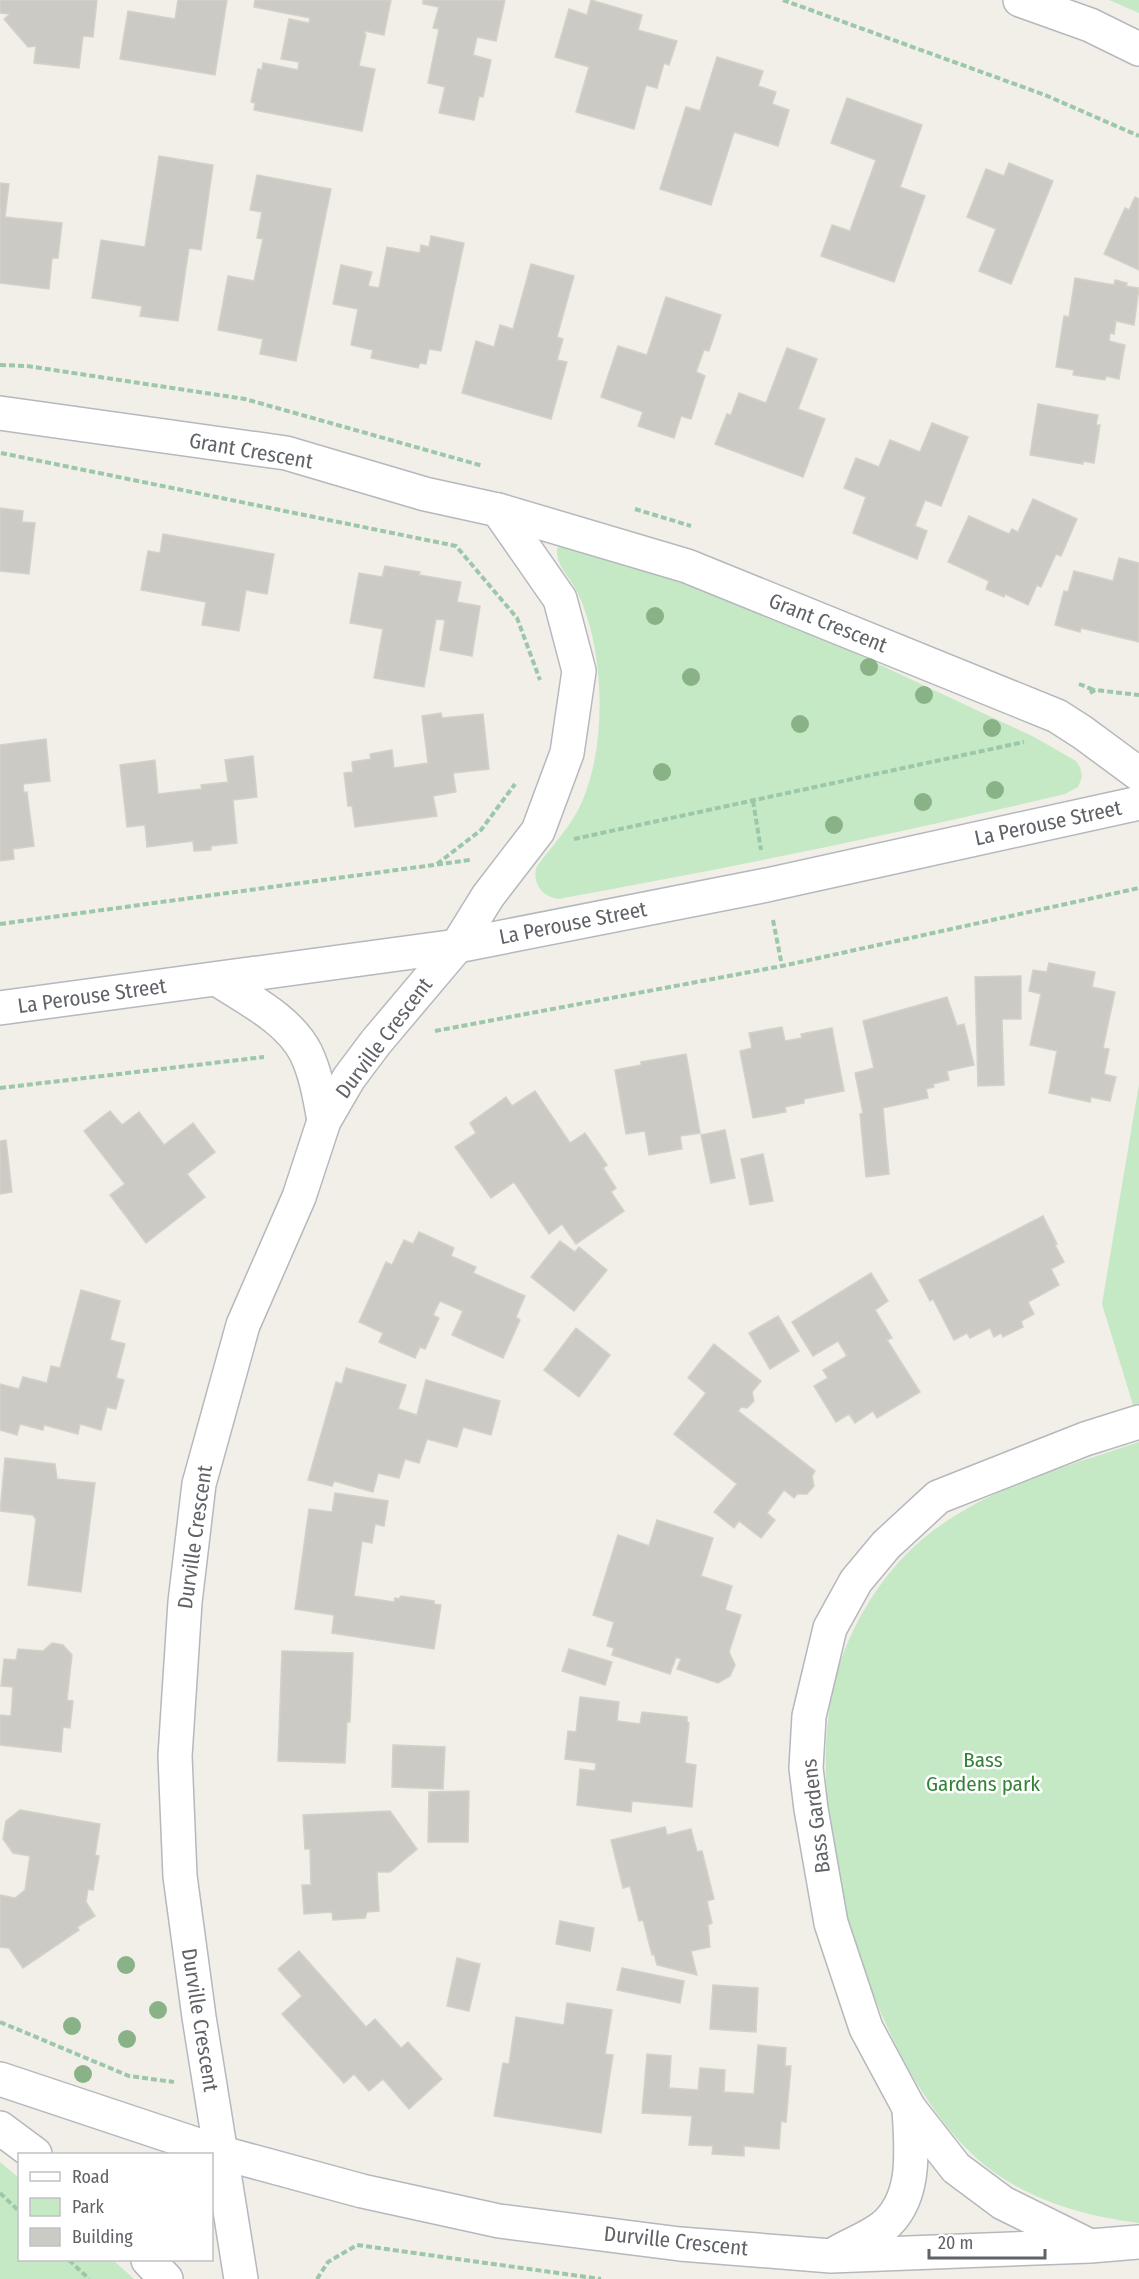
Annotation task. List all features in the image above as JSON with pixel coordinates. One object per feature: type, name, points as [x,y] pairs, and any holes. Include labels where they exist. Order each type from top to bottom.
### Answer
[{"type":"street","points":[[1020,0],[1090,26],[1139,49]]},
{"type":"street","name":"Grant Crescent","points":[[0,413],[286,453],[425,494],[498,510],[687,566],[1046,712],[1082,732],[1139,774]]},
{"type":"street","points":[[457,946],[488,896],[538,831],[567,753],[579,671],[560,599],[498,510]]},
{"type":"street","name":"La Perouse Street","points":[[0,1008],[457,946],[767,885],[1139,803]]},
{"type":"street","name":"Durville Crescent","points":[[222,2153],[210,2088],[180,1876],[175,1756],[185,1602],[199,1484],[243,1325],[299,1197],[324,1121],[349,1078],[376,1042],[457,946]]},
{"type":"street","points":[[217,979],[272,1016],[292,1034],[306,1053],[318,1089],[324,1121]]},
{"type":"street","name":"Bass Gardens","points":[[1090,2246],[1003,2203],[956,2168],[909,2108],[866,2028],[831,1923],[806,1768],[809,1716],[830,1628],[856,1581],[886,1545],[938,1497],[1024,1462],[1139,1422]]},
{"type":"street","name":"Durville Crescent","points":[[0,2079],[222,2153],[362,2191],[500,2221],[680,2244],[831,2256],[1139,2242]]},
{"type":"street","points":[[831,2256],[882,2228],[897,2214],[905,2195],[912,2160],[909,2108]]},
{"type":"street","points":[[0,2128],[34,2153]]},
{"type":"street","points":[[222,2153],[241,2279]]},
{"type":"street","points":[[150,2261],[166,2279]]},
{"type":"path","points":[[783,0],[1045,95],[1139,136]]},
{"type":"path","points":[[0,453],[456,546],[517,618],[541,683]]},
{"type":"path","points":[[436,866],[481,830],[515,783]]},
{"type":"path","points":[[434,1031],[782,966],[1139,888]]},
{"type":"path","points":[[0,1088],[306,1053]]},
{"type":"path","points":[[0,2022],[129,2076],[210,2088]]},
{"type":"path","points":[[0,2193],[18,2210]]},
{"type":"path","points":[[317,2279],[328,2262],[357,2245],[601,2279]]},
{"type":"path","points":[[71,2261],[89,2279]]},
{"type":"green space","points":[[1109,0],[1139,0],[1139,13]]},
{"type":"green space","points":[[560,545],[666,576],[844,648],[1034,737],[1076,761],[1082,777],[1078,787],[1065,794],[812,850],[558,899],[552,898],[537,884],[536,868],[573,819],[586,791],[593,768],[599,717],[594,642],[580,598],[558,559],[557,549]]},
{"type":"green space","points":[[1139,1084],[1139,1406],[1134,1408],[1102,1304]]},
{"type":"green space","name":"Bass Gardens park","points":[[1139,1442],[1139,2223],[1068,2208],[1023,2190],[983,2164],[965,2147],[931,2105],[901,2055],[875,1998],[853,1936],[838,1874],[828,1811],[826,1752],[831,1699],[840,1664],[853,1630],[881,1584],[917,1544],[974,1504],[1006,1489]]},
{"type":"green space","points":[[0,2162],[18,2177],[18,2261],[114,2261],[134,2279],[0,2279]]},
{"type":"building","points":[[0,0],[97,0],[93,37],[83,36],[79,68],[34,63],[36,46],[28,47],[4,19],[10,14],[0,13]]},
{"type":"building","points":[[178,0],[227,0],[215,75],[120,59],[128,11],[175,19]]},
{"type":"building","points":[[255,0],[391,0],[384,35],[365,31],[364,34],[366,34],[359,66],[375,69],[362,131],[254,110],[255,103],[251,102],[258,69],[262,70],[263,63],[298,70],[299,62],[281,59],[289,19],[309,23],[310,18],[254,7]]},
{"type":"building","points":[[423,0],[505,0],[496,41],[477,37],[473,55],[491,60],[483,97],[479,96],[474,120],[439,113],[445,87],[428,83],[439,29],[433,28],[439,7],[423,4]]},
{"type":"building","points":[[591,0],[642,15],[638,30],[677,41],[669,65],[664,63],[657,88],[646,85],[634,129],[576,112],[589,67],[555,57],[569,9],[587,15]]},
{"type":"building","points":[[717,57],[763,71],[758,86],[776,92],[772,104],[789,110],[778,146],[734,132],[711,205],[660,189],[686,107],[700,111]]},
{"type":"building","points":[[847,98],[922,125],[900,187],[925,196],[894,282],[821,256],[832,225],[850,231],[876,160],[831,143]]},
{"type":"building","points":[[159,156],[213,165],[201,250],[189,248],[178,321],[140,316],[142,306],[92,298],[101,240],[145,247]]},
{"type":"building","points":[[1009,163],[1053,181],[1011,284],[979,271],[996,229],[967,217],[986,169],[1004,176]]},
{"type":"building","points":[[257,175],[331,189],[296,361],[260,354],[263,339],[218,330],[228,276],[254,281],[263,239],[257,238],[262,212],[250,210]]},
{"type":"building","points":[[0,183],[9,184],[5,217],[62,223],[58,258],[52,258],[49,289],[0,283]]},
{"type":"building","points":[[1135,197],[1139,199],[1139,270],[1104,254],[1125,208],[1129,210]]},
{"type":"building","points":[[431,236],[464,243],[441,351],[429,349],[426,364],[420,363],[418,368],[371,358],[373,350],[351,345],[358,309],[333,304],[341,265],[372,272],[368,286],[379,288],[387,247],[420,253],[421,245],[429,247]]},
{"type":"building","points":[[531,264],[574,276],[557,337],[563,339],[557,360],[567,362],[551,419],[462,393],[476,341],[494,347],[500,325],[513,329]]},
{"type":"building","points":[[1075,278],[1114,285],[1115,280],[1127,283],[1126,286],[1139,288],[1134,325],[1116,321],[1114,334],[1110,333],[1109,341],[1125,345],[1119,379],[1106,376],[1105,380],[1073,375],[1074,370],[1056,367],[1064,316],[1069,317]]},
{"type":"building","points":[[666,297],[721,315],[709,351],[704,350],[696,372],[705,376],[691,419],[681,416],[674,438],[638,426],[643,412],[601,397],[618,346],[647,355]]},
{"type":"building","points":[[787,348],[817,359],[798,409],[825,419],[803,477],[715,444],[727,414],[731,415],[739,393],[766,403]]},
{"type":"building","points":[[1038,404],[1098,415],[1096,425],[1100,425],[1094,463],[1083,461],[1083,464],[1030,455]]},
{"type":"building","points":[[932,423],[968,437],[941,506],[925,500],[915,526],[927,531],[917,559],[853,533],[866,497],[844,488],[856,458],[879,467],[890,440],[920,452]]},
{"type":"building","points":[[1033,499],[1077,519],[1061,556],[1056,554],[1041,587],[1037,585],[1028,605],[1005,594],[1004,597],[986,589],[989,581],[948,562],[969,516],[1009,534],[1012,529],[1018,532]]},
{"type":"building","points":[[0,508],[23,511],[22,522],[35,523],[29,574],[0,571]]},
{"type":"building","points":[[163,534],[274,554],[267,594],[246,590],[239,631],[202,625],[206,602],[141,590],[148,551],[160,553]]},
{"type":"building","points":[[1119,558],[1139,563],[1139,642],[1081,628],[1080,632],[1055,625],[1064,591],[1068,592],[1074,571],[1113,581]]},
{"type":"building","points":[[385,566],[420,572],[419,575],[461,582],[457,602],[480,606],[472,656],[440,650],[445,620],[436,619],[424,687],[374,678],[383,629],[350,623],[359,573],[382,577]]},
{"type":"building","points":[[441,713],[442,718],[483,714],[489,769],[453,773],[456,792],[433,796],[437,816],[355,827],[352,806],[348,806],[344,773],[353,772],[352,762],[371,759],[370,754],[392,750],[394,768],[428,763],[422,716]]},
{"type":"building","points":[[46,739],[50,781],[23,784],[24,793],[27,792],[34,846],[13,849],[14,859],[0,861],[0,745]]},
{"type":"building","points":[[253,756],[257,797],[233,800],[237,843],[211,846],[211,850],[194,851],[193,841],[147,847],[145,825],[127,827],[120,765],[155,760],[158,794],[202,789],[201,785],[228,782],[225,760]]},
{"type":"building","points":[[1049,963],[1095,972],[1092,987],[1115,992],[1103,1048],[1109,1049],[1104,1074],[1116,1077],[1110,1101],[1091,1097],[1090,1102],[1049,1093],[1057,1051],[1030,1045],[1041,994],[1029,991],[1033,970],[1047,972]]},
{"type":"building","points":[[1021,976],[1021,1019],[1002,1019],[1004,1085],[978,1086],[975,977]]},
{"type":"building","points":[[947,997],[957,1026],[964,1024],[974,1065],[947,1071],[949,1080],[933,1084],[934,1087],[926,1089],[928,1098],[883,1108],[889,1174],[866,1177],[860,1114],[863,1113],[855,1073],[874,1068],[863,1021]]},
{"type":"building","points":[[782,1027],[785,1041],[802,1038],[801,1034],[832,1028],[844,1091],[804,1099],[804,1103],[785,1107],[786,1112],[753,1118],[740,1051],[752,1048],[749,1033]]},
{"type":"building","points":[[686,1054],[700,1133],[680,1136],[682,1149],[649,1155],[645,1131],[626,1134],[615,1070],[641,1065],[641,1062]]},
{"type":"building","points":[[535,1091],[570,1143],[585,1133],[607,1165],[603,1168],[616,1188],[611,1192],[624,1211],[576,1244],[562,1224],[549,1234],[514,1182],[491,1198],[455,1147],[476,1133],[470,1123],[506,1097],[512,1106]]},
{"type":"building","points":[[110,1111],[122,1125],[139,1112],[164,1145],[193,1123],[215,1152],[187,1174],[205,1197],[146,1243],[110,1195],[125,1184],[84,1131]]},
{"type":"building","points":[[725,1130],[735,1178],[711,1183],[701,1135]]},
{"type":"building","points":[[6,1140],[12,1192],[0,1194],[0,1141]]},
{"type":"building","points":[[763,1154],[773,1201],[750,1205],[741,1159]]},
{"type":"building","points":[[1043,1216],[1064,1262],[1051,1269],[1059,1285],[1028,1302],[1034,1314],[1021,1321],[1023,1327],[1003,1337],[1001,1333],[994,1337],[990,1328],[970,1338],[967,1333],[954,1340],[933,1299],[930,1301],[919,1280]]},
{"type":"building","points":[[419,1232],[454,1248],[451,1256],[476,1267],[473,1273],[525,1296],[516,1317],[520,1320],[503,1358],[452,1335],[463,1311],[440,1301],[433,1315],[439,1318],[425,1349],[420,1347],[415,1358],[379,1342],[383,1333],[359,1322],[386,1262],[392,1265],[404,1240],[413,1244]]},
{"type":"building","points":[[560,1241],[575,1252],[579,1247],[607,1270],[574,1311],[531,1277]]},
{"type":"building","points":[[871,1273],[888,1301],[875,1310],[892,1338],[887,1340],[920,1392],[877,1418],[873,1411],[855,1423],[849,1414],[836,1422],[814,1386],[828,1378],[823,1370],[847,1356],[838,1341],[813,1356],[792,1322]]},
{"type":"building","points":[[81,1290],[120,1301],[110,1340],[125,1344],[116,1378],[124,1380],[116,1409],[107,1407],[101,1430],[80,1424],[78,1434],[44,1425],[43,1430],[20,1424],[17,1435],[0,1430],[0,1384],[19,1389],[23,1377],[47,1383],[51,1366],[60,1368]]},
{"type":"building","points":[[778,1316],[799,1351],[770,1369],[749,1333]]},
{"type":"building","points":[[576,1328],[610,1355],[579,1397],[544,1370]]},
{"type":"building","points":[[714,1344],[761,1381],[752,1392],[754,1401],[747,1408],[741,1407],[738,1411],[815,1471],[812,1476],[814,1486],[807,1494],[797,1494],[794,1498],[784,1490],[767,1513],[775,1520],[761,1538],[739,1521],[734,1528],[714,1512],[737,1484],[674,1434],[706,1393],[688,1378]]},
{"type":"building","points":[[346,1368],[406,1385],[398,1409],[417,1415],[426,1380],[500,1401],[491,1435],[463,1427],[457,1447],[427,1439],[419,1463],[405,1459],[399,1478],[378,1473],[373,1492],[334,1481],[332,1486],[308,1480],[336,1382],[342,1384]]},
{"type":"building","points":[[5,1458],[55,1464],[57,1479],[95,1483],[81,1592],[28,1585],[36,1519],[33,1515],[0,1511]]},
{"type":"building","points":[[335,1493],[388,1501],[384,1526],[375,1524],[372,1543],[362,1541],[354,1596],[394,1602],[395,1598],[399,1599],[401,1596],[434,1601],[434,1604],[441,1605],[434,1649],[332,1633],[334,1615],[295,1609],[309,1509],[332,1512]]},
{"type":"building","points":[[657,1520],[713,1538],[701,1576],[732,1586],[725,1610],[741,1615],[729,1652],[735,1665],[730,1676],[718,1683],[677,1669],[681,1659],[676,1657],[670,1674],[612,1655],[614,1648],[607,1646],[614,1622],[593,1615],[618,1535],[649,1546]]},
{"type":"building","points":[[52,1643],[63,1645],[72,1655],[67,1700],[73,1701],[70,1728],[63,1727],[61,1752],[0,1745],[0,1715],[11,1716],[13,1687],[1,1686],[4,1659],[16,1660],[18,1649],[43,1651]]},
{"type":"building","points":[[569,1649],[612,1662],[605,1685],[562,1671]]},
{"type":"building","points":[[282,1651],[353,1653],[350,1722],[347,1722],[345,1763],[278,1761]]},
{"type":"building","points":[[580,1697],[619,1702],[617,1721],[640,1724],[642,1712],[687,1717],[689,1723],[685,1763],[696,1765],[692,1807],[632,1801],[631,1812],[577,1805],[580,1769],[595,1771],[596,1763],[565,1759],[568,1731],[576,1732]]},
{"type":"building","points":[[393,1745],[445,1747],[443,1789],[392,1787]]},
{"type":"building","points":[[469,1791],[468,1842],[428,1842],[429,1792]]},
{"type":"building","points":[[20,1810],[100,1824],[95,1855],[99,1856],[93,1890],[88,1889],[86,1902],[95,1916],[77,1927],[79,1930],[23,1968],[9,1948],[0,1947],[0,1895],[15,1898],[25,1890],[30,1856],[13,1853],[3,1839],[6,1821]]},
{"type":"building","points":[[390,1811],[417,1849],[390,1872],[377,1872],[379,1911],[367,1912],[365,1918],[333,1920],[332,1912],[304,1914],[302,1885],[311,1885],[310,1849],[305,1849],[303,1815]]},
{"type":"building","points":[[665,1827],[667,1835],[691,1829],[697,1852],[702,1851],[714,1899],[707,1901],[712,1923],[708,1925],[710,1947],[691,1951],[697,1975],[657,1965],[654,1954],[652,1955],[643,1920],[639,1921],[630,1886],[623,1888],[611,1840]]},
{"type":"building","points":[[560,1921],[594,1928],[590,1951],[556,1944]]},
{"type":"building","points":[[299,1951],[366,2027],[375,2019],[401,2048],[408,2042],[442,2079],[409,2109],[383,2079],[369,2091],[354,2074],[344,2083],[282,2014],[302,1996],[278,1969]]},
{"type":"building","points":[[457,1958],[480,1964],[469,2011],[447,2006]]},
{"type":"building","points":[[622,1968],[684,1981],[680,2003],[617,1990]]},
{"type":"building","points":[[713,1985],[758,1988],[756,2032],[710,2029]]},
{"type":"building","points":[[567,2003],[612,2010],[605,2054],[613,2055],[601,2133],[494,2116],[503,2063],[509,2064],[516,2017],[564,2025]]},
{"type":"building","points":[[758,2045],[786,2048],[785,2066],[791,2066],[786,2122],[781,2121],[779,2149],[744,2146],[744,2156],[712,2154],[713,2146],[689,2145],[692,2116],[642,2113],[647,2054],[671,2056],[669,2088],[698,2090],[700,2068],[725,2070],[724,2092],[754,2094]]}]
